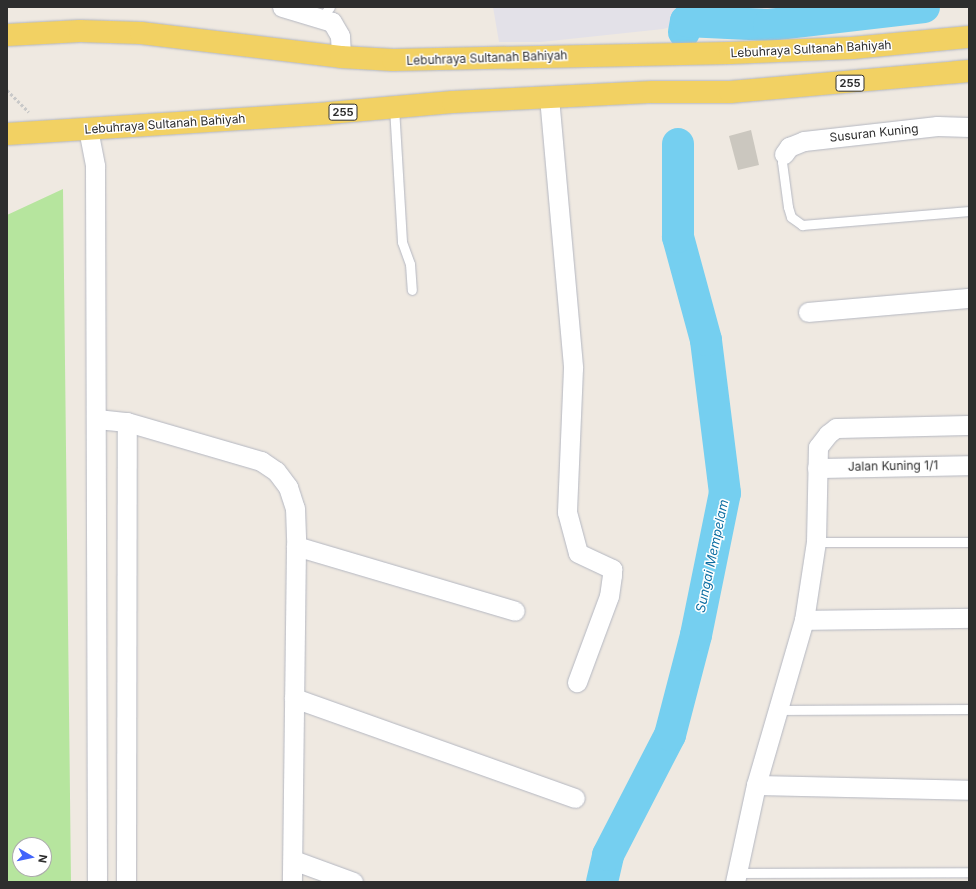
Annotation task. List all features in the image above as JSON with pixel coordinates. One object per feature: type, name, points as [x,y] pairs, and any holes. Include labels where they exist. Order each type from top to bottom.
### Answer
[{"type":"main road","name":"Lebuhraya Sultanah Bahiyah","points":[[7,35],[112,31],[148,33],[341,57],[437,60],[730,53],[852,48],[969,37]]},
{"type":"main road","name":"Lebuhraya Sultanah Bahiyah","points":[[7,134],[394,107],[653,92],[730,92],[969,71]]},
{"type":"street","points":[[282,7],[325,12],[340,36],[341,57]]},
{"type":"street","points":[[549,98],[573,368],[567,512],[578,553],[612,569],[609,596],[577,682]]},
{"type":"street","name":"Susuran Kuning","points":[[784,154],[789,147],[804,141],[937,126],[969,127]]},
{"type":"street","points":[[88,129],[95,166],[97,419],[97,882]]},
{"type":"street","points":[[808,312],[969,298]]},
{"type":"street","points":[[97,419],[127,422],[261,461],[276,472],[288,487],[295,508],[296,546],[292,882]]},
{"type":"street","points":[[126,882],[127,422]]},
{"type":"street","points":[[736,878],[756,785],[804,620],[816,542],[818,447],[828,434],[836,428],[969,425]]},
{"type":"street","name":"Jalan Kuning 1/1","points":[[817,468],[969,465]]},
{"type":"street","points":[[296,546],[515,611]]},
{"type":"street","points":[[804,620],[969,618]]},
{"type":"street","points":[[294,698],[575,798]]},
{"type":"street","points":[[756,785],[969,790]]},
{"type":"street","points":[[292,860],[353,882]]},
{"type":"lane","points":[[394,107],[402,242],[410,264],[412,290]]},
{"type":"lane","points":[[784,154],[782,162],[788,207],[791,217],[802,225],[969,211]]},
{"type":"lane","points":[[816,542],[969,542]]},
{"type":"lane","points":[[778,710],[969,709]]},
{"type":"lane","points":[[736,878],[969,872]]},
{"type":"shaded area","points":[[493,7],[796,7],[715,15],[663,29],[541,42],[499,42]]},
{"type":"green space","points":[[63,189],[71,882],[7,882],[7,215]]},
{"type":"building","points":[[751,130],[759,165],[738,170],[729,136]]},
{"type":"waterway","name":"Sungai Mempelam","points":[[684,32],[686,21],[769,25],[924,7]]},
{"type":"waterway","name":"Sungai Mempelam","points":[[602,882],[608,855],[670,735],[696,635],[725,493],[706,340],[678,237],[678,144]]}]
